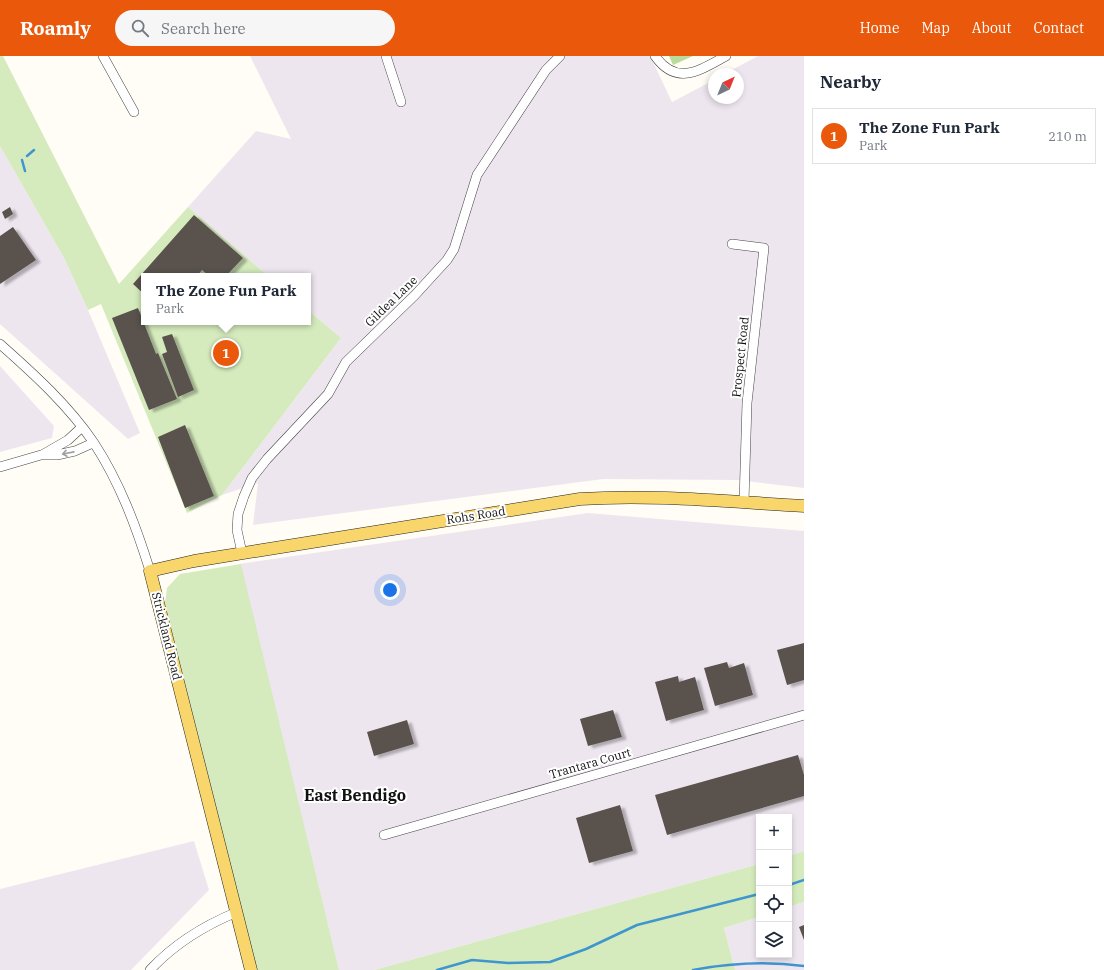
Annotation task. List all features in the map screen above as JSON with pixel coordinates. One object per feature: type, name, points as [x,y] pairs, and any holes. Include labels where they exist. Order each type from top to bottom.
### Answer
[{"type":"main road","name":"Rohs Road","points":[[150,571],[242,553],[580,499],[635,498],[804,506]]},
{"type":"main road","name":"Strickland Road","points":[[150,571],[251,970]]},
{"type":"street","points":[[103,56],[134,112]]},
{"type":"street","points":[[386,56],[401,102]]},
{"type":"street","name":"Gildea Lane","points":[[242,553],[237,530],[238,514],[252,478],[267,458],[328,394],[346,362],[415,295],[447,260],[454,249],[477,176],[546,70],[560,56]]},
{"type":"street","points":[[655,56],[668,70],[685,73],[699,69],[726,56]]},
{"type":"street","name":"Prospect Road","points":[[732,244],[764,248],[747,403],[744,502]]},
{"type":"street","name":"Strickland Road","points":[[0,344],[33,375],[82,427],[93,443],[114,478],[129,509],[150,571]]},
{"type":"street","points":[[41,456],[68,440],[82,427]]},
{"type":"street","points":[[0,467],[41,456],[57,455],[75,451],[93,443]]},
{"type":"street","name":"Trantara Court","points":[[384,835],[804,715]]},
{"type":"street","points":[[150,970],[170,950],[186,938],[237,912]]},
{"type":"shaded area","points":[[250,56],[650,56],[672,102],[708,83],[708,104],[744,104],[744,68],[735,68],[758,56],[804,56],[804,488],[738,480],[603,479],[253,525],[258,483],[222,495],[341,338],[311,313],[311,273],[265,273],[188,207],[256,131],[291,139]]},
{"type":"shaded area","points":[[0,146],[64,258],[88,310],[140,433],[128,439],[0,324]]},
{"type":"shaded area","points":[[0,366],[54,426],[52,438],[0,452]]},
{"type":"shaded area","points":[[588,513],[804,531],[804,851],[792,855],[792,814],[756,814],[756,865],[374,970],[339,970],[239,564]]},
{"type":"shaded area","points":[[194,841],[209,890],[131,970],[0,970],[0,889]]},
{"type":"shaded area","points":[[804,902],[804,970],[735,970],[724,928],[756,918],[756,958],[792,958],[792,906]]},
{"type":"green space","points":[[0,56],[3,56],[119,284],[188,207],[265,273],[141,273],[141,325],[311,325],[311,313],[341,338],[222,495],[187,513],[101,304],[88,310],[64,258],[0,146]]},
{"type":"green space","points":[[669,56],[693,56],[673,65]]},
{"type":"green space","points":[[241,564],[339,970],[257,970],[165,603],[167,588],[180,574]]},
{"type":"green space","points":[[804,851],[804,902],[792,906],[792,886],[792,855]]},
{"type":"green space","points":[[756,865],[756,918],[724,928],[735,970],[374,970]]},
{"type":"building","points":[[10,207],[13,214],[5,219],[2,212]]},
{"type":"building","points":[[194,215],[243,258],[229,273],[206,273],[202,270],[200,273],[143,273]]},
{"type":"building","points":[[13,227],[36,260],[0,284],[0,236]]},
{"type":"building","points":[[141,275],[141,291],[133,284]]},
{"type":"building","points":[[138,308],[141,316],[141,325],[145,325],[156,354],[158,353],[177,399],[149,410],[112,318]]},
{"type":"building","points":[[172,334],[194,390],[178,397],[162,354],[167,352],[162,337]]},
{"type":"building","points":[[185,425],[214,496],[185,508],[158,437]]},
{"type":"building","points":[[804,643],[804,680],[787,685],[777,650]]},
{"type":"building","points":[[727,662],[729,668],[744,663],[753,695],[715,706],[704,668]]},
{"type":"building","points":[[678,676],[679,682],[695,677],[704,710],[666,721],[655,682]]},
{"type":"building","points":[[613,710],[622,737],[588,746],[580,719]]},
{"type":"building","points":[[407,720],[414,744],[374,756],[367,732]]},
{"type":"building","points":[[798,755],[804,775],[804,796],[667,835],[655,795]]},
{"type":"building","points":[[620,805],[633,851],[589,863],[576,818]]},
{"type":"building","points":[[804,925],[804,940],[799,927]]},
{"type":"waterway","points":[[27,156],[34,150]]},
{"type":"waterway","points":[[22,160],[25,171]]},
{"type":"waterway","points":[[792,884],[804,880]]},
{"type":"waterway","points":[[437,970],[472,960],[508,963],[550,962],[586,949],[637,925],[756,895]]},
{"type":"waterway","points":[[693,970],[748,964],[790,964],[804,966]]},
{"type":"place","name":"The Zone Fun Park","points":[[226,353]]},
{"type":"district","name":"East Bendigo","points":[[355,795]]}]
